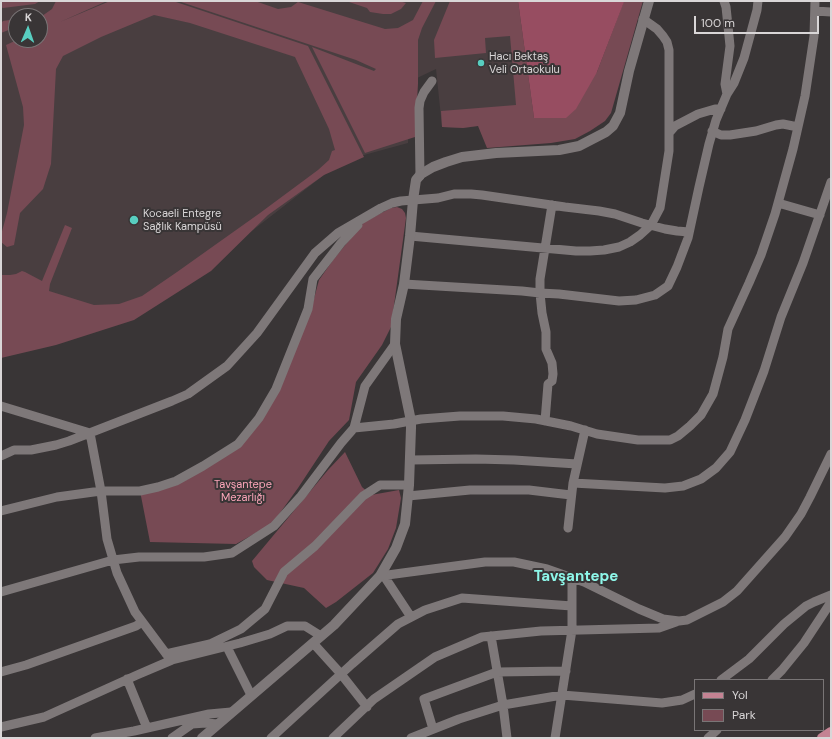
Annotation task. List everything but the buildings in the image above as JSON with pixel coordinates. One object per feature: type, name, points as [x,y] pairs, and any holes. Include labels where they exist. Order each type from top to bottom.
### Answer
[{"type":"main road","points":[[822,738],[831,732]]},
{"type":"street","points":[[202,738],[334,625],[382,576],[396,548],[405,524],[411,460],[412,428],[395,344],[396,319],[404,284],[416,180],[433,167],[462,157],[496,153],[559,150],[579,146],[606,132],[614,126],[620,113],[629,71],[649,1]]},
{"type":"street","points":[[724,1],[730,46],[725,84],[727,94]]},
{"type":"street","points":[[404,284],[522,291],[619,301],[636,300],[655,295],[668,286],[688,238],[712,131],[744,58],[758,1]]},
{"type":"street","points":[[354,428],[460,416],[503,416],[545,420],[598,434],[638,440],[670,440],[684,431],[701,414],[713,394],[723,357],[728,329],[750,283],[778,203],[793,149],[806,88],[814,36],[815,1]]},
{"type":"street","points":[[815,11],[831,12]]},
{"type":"street","points":[[410,236],[590,251],[619,247],[630,242],[651,225],[660,208],[669,151],[669,50],[667,42],[663,36],[657,29],[643,19]]},
{"type":"street","points":[[420,176],[418,108],[424,92],[432,81]]},
{"type":"street","points":[[669,133],[675,126],[698,114],[721,109]]},
{"type":"street","points":[[712,131],[721,135],[730,135],[756,131],[783,124],[798,127]]},
{"type":"street","points":[[573,483],[666,488],[683,486],[701,479],[716,468],[730,452],[745,420],[764,371],[781,317],[803,263],[831,182]]},
{"type":"street","points":[[1,456],[14,450],[31,450],[56,445],[188,394],[227,366],[257,333],[314,253],[338,233],[392,203],[438,198],[454,194],[470,194],[610,213],[651,225],[689,232]]},
{"type":"street","points":[[778,203],[820,214]]},
{"type":"street","points":[[545,420],[548,384],[552,381],[553,374],[552,363],[546,349],[546,332],[542,313],[540,279],[552,205]]},
{"type":"street","points":[[1,511],[56,497],[101,491],[140,491],[158,487],[176,481],[238,444],[259,418],[276,389],[308,309],[313,279],[362,219]]},
{"type":"street","points":[[1,592],[113,560],[139,557],[204,557],[232,553],[274,526],[301,496],[354,428],[365,386],[395,344]]},
{"type":"street","points":[[1,406],[90,433]]},
{"type":"street","points":[[568,528],[573,483],[585,430]]},
{"type":"street","points":[[90,433],[101,491],[107,538],[117,573],[135,612],[169,657]]},
{"type":"street","points":[[333,738],[374,699],[435,657],[482,637],[541,631],[659,628],[679,621],[687,620],[723,602],[737,591],[785,537],[810,497],[831,454]]},
{"type":"street","points":[[411,460],[476,459],[577,464]]},
{"type":"street","points":[[1,727],[44,717],[127,679],[169,657],[210,644],[241,628],[265,609],[284,572],[315,546],[363,496],[380,485],[409,485]]},
{"type":"street","points":[[408,496],[470,490],[529,490],[571,495]]},
{"type":"street","points":[[382,576],[485,562],[514,562],[547,569],[584,582],[663,619],[679,621]]},
{"type":"street","points":[[382,576],[411,617]]},
{"type":"street","points":[[555,738],[572,630],[572,578]]},
{"type":"street","points":[[722,679],[749,659],[784,624],[806,606],[831,595]]},
{"type":"street","points":[[271,738],[398,624],[425,610],[462,598],[572,606]]},
{"type":"street","points":[[773,679],[804,643],[831,602]]},
{"type":"street","points":[[1,672],[26,665],[136,626],[142,622]]},
{"type":"street","points":[[169,657],[227,647],[270,634],[287,626],[305,626],[321,636]]},
{"type":"street","points":[[491,636],[507,738]]},
{"type":"street","points":[[313,643],[341,674],[367,707]]},
{"type":"street","points":[[227,647],[251,695]]},
{"type":"street","points":[[433,729],[424,699],[497,672],[566,671]]},
{"type":"street","points":[[127,679],[147,728]]},
{"type":"street","points":[[411,738],[459,719],[503,705],[562,695],[662,703],[682,700],[694,694]]},
{"type":"street","points":[[95,738],[209,714],[231,712]]},
{"type":"street","points":[[172,738],[192,724],[218,724]]},
{"type":"street","points":[[122,738],[134,731]]},
{"type":"street","points":[[708,738],[716,731]]},
{"type":"shaded area","name":"Kocaeli Entegre Sağlık Kampüsü","points":[[1,1],[518,1],[534,118],[463,128],[442,127],[436,69],[415,79],[410,100],[408,143],[342,161],[208,265],[119,324],[1,352]]},
{"type":"shaded area","points":[[518,1],[624,2],[597,72],[576,109],[566,118],[534,118]]},
{"type":"green space","points":[[1,1],[40,1],[35,4],[3,8],[1,7]]},
{"type":"green space","points":[[56,1],[107,1],[60,22],[110,1],[173,1],[308,46],[364,157],[324,175],[268,215],[211,271],[134,320],[56,345],[1,358],[1,275],[16,274],[22,271],[42,281],[65,225],[72,228],[50,284],[49,291],[94,305],[119,304],[142,296],[260,213],[318,170],[329,160],[332,151],[335,150],[329,129],[295,57],[190,23],[154,15],[101,37],[63,56],[56,69],[51,164],[43,189],[20,213],[14,245],[7,247],[1,242],[1,235],[7,213],[24,125],[23,107],[6,45],[8,44],[8,48],[48,48],[48,12],[52,9]]},
{"type":"green space","points":[[178,1],[255,1],[278,9],[291,7],[298,2],[385,29],[398,28],[413,20],[423,1],[436,1],[422,28],[418,40],[418,84],[415,137],[365,153],[312,47],[374,71],[376,69],[356,60]]},
{"type":"green space","points":[[346,1],[399,1],[406,3],[401,9],[391,14],[383,14],[370,12],[367,8]]},
{"type":"green space","points":[[450,1],[518,1],[534,118],[597,72],[624,1],[643,1],[611,113],[605,121],[575,139],[551,143],[487,148],[478,126],[463,128],[442,127],[441,111],[516,105],[510,36],[485,38],[486,53],[435,58],[434,40]]},
{"type":"green space","points":[[8,20],[8,30],[1,33],[1,23]]},
{"type":"green space","name":"Tavşantepe Mezarlığı","points":[[397,207],[402,209],[406,218],[391,327],[382,345],[356,382],[349,420],[329,441],[272,524],[236,544],[150,542],[140,491],[188,479],[261,420],[312,306],[319,280],[364,222],[391,208]]},
{"type":"green space","points":[[345,452],[362,487],[371,495],[399,490],[401,498],[396,528],[388,549],[373,573],[326,608],[304,588],[267,580],[254,567],[252,561],[328,470]]},
{"type":"place","name":"Hacı Bektaş Veli Ortaokulu","points":[[481,63]]},
{"type":"place","name":"Kocaeli Entegre Sağlık Kampüsü","points":[[134,220]]},
{"type":"district","name":"Tavşantepe","points":[[576,577]]}]
